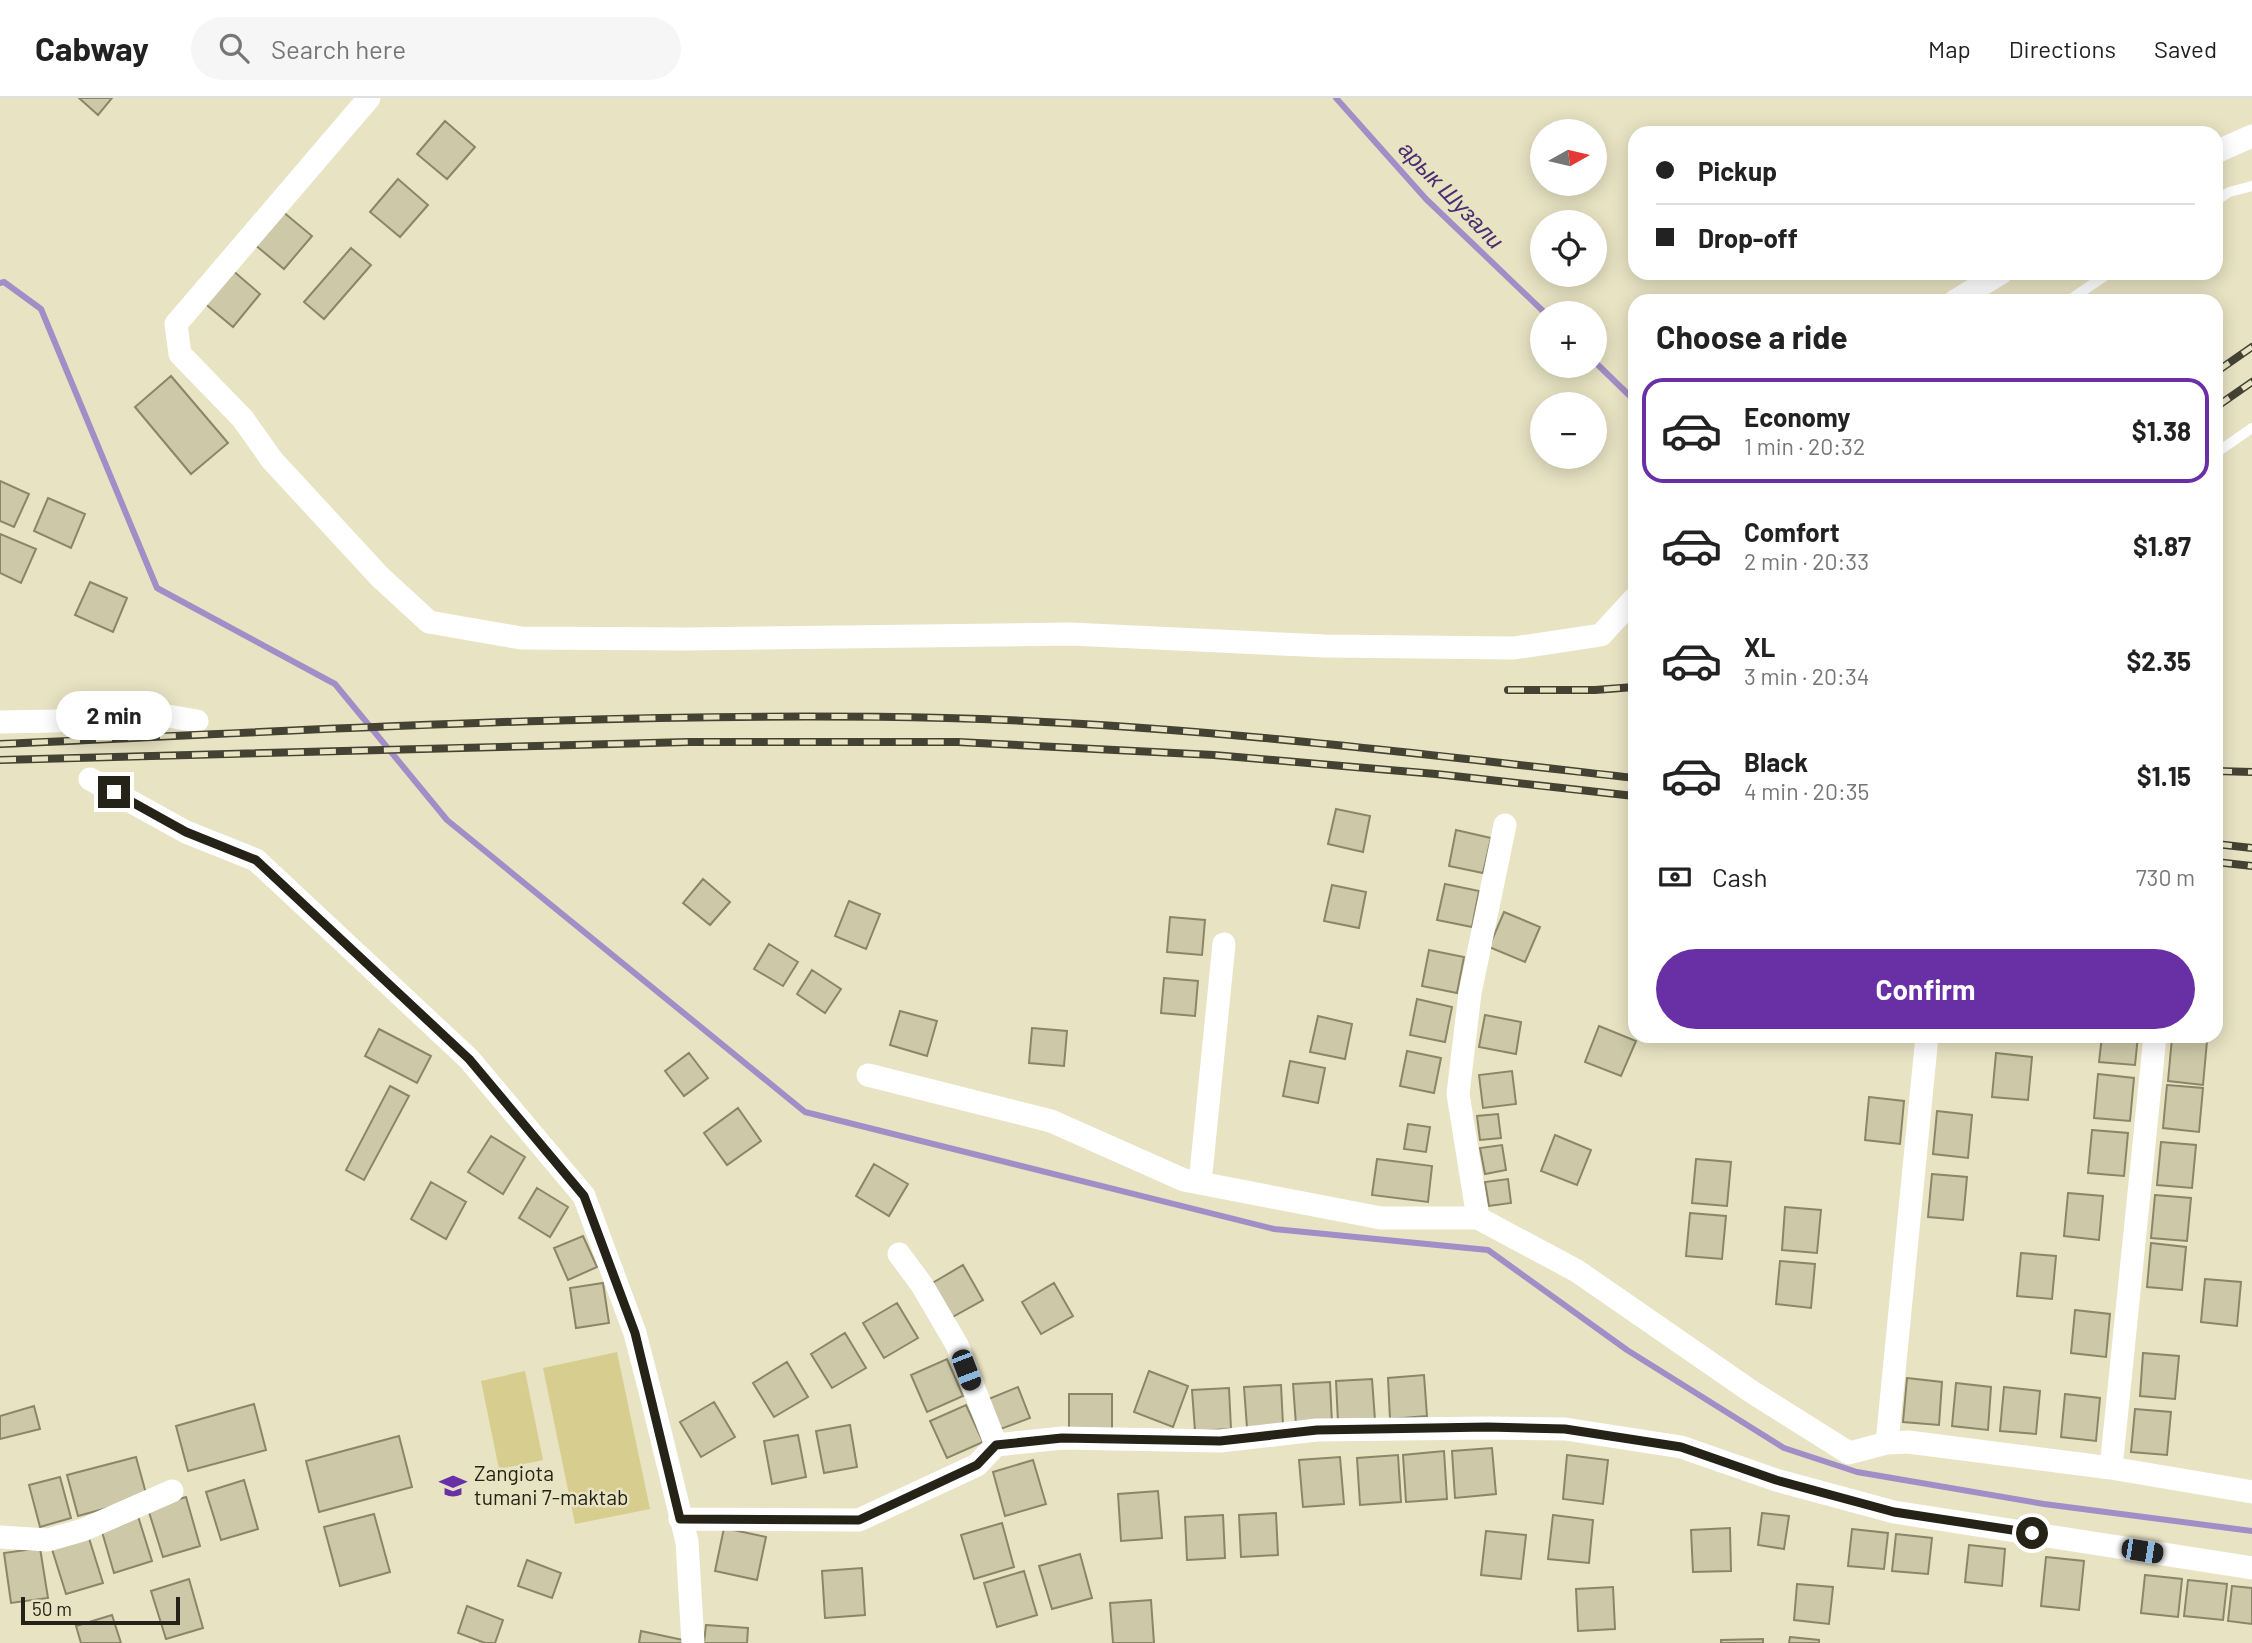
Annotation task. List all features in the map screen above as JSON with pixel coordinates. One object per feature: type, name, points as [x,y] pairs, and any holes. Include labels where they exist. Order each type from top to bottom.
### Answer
[{"type":"street","points":[[369,98],[176,324],[180,354],[243,419],[272,460],[380,577],[429,622],[521,638],[1071,635],[1311,645],[1514,648],[1601,635],[1628,606]]},
{"type":"street","points":[[2223,149],[2252,136]]},
{"type":"street","points":[[1966,294],[1990,280]]},
{"type":"street","points":[[0,722],[55,721],[139,711],[197,721]]},
{"type":"street","points":[[90,779],[186,832],[256,860],[469,1059],[584,1196],[635,1333],[687,1542],[694,1643]]},
{"type":"street","points":[[1478,1218],[1458,1094],[1470,993],[1504,825]]},
{"type":"street","points":[[1200,1183],[1224,944]]},
{"type":"street","points":[[1887,1444],[1926,1043]]},
{"type":"street","points":[[2111,1468],[2154,1043]]},
{"type":"street","points":[[868,1075],[1051,1121],[1184,1180],[1381,1218],[1478,1218],[1577,1271],[1752,1392],[1849,1453],[1908,1442],[2111,1468],[2252,1492]]},
{"type":"street","points":[[899,1254],[922,1285],[957,1345],[996,1445]]},
{"type":"street","points":[[680,1519],[859,1520],[977,1465],[996,1445],[1062,1438],[1220,1441],[1317,1430],[1488,1427],[1565,1429],[1681,1447],[1776,1480],[1894,1512],[2252,1568]]},
{"type":"street","points":[[0,1536],[48,1540],[83,1530],[172,1491]]},
{"type":"lane","points":[[2223,196],[2252,186]]},
{"type":"lane","points":[[2078,294],[2099,280]]},
{"type":"lane","points":[[2223,448],[2252,428]]},
{"type":"shaded area","points":[[617,1352],[650,1509],[575,1524],[543,1368]]},
{"type":"shaded area","points":[[525,1371],[543,1460],[499,1469],[481,1381]]},
{"type":"building","points":[[79,98],[112,98],[98,115]]},
{"type":"building","points":[[445,121],[475,147],[447,179],[417,154]]},
{"type":"building","points":[[398,179],[428,205],[400,237],[370,212]]},
{"type":"building","points":[[282,211],[312,236],[284,269],[254,244]]},
{"type":"building","points":[[351,248],[371,265],[324,319],[304,302]]},
{"type":"building","points":[[231,269],[260,294],[233,327],[203,302]]},
{"type":"building","points":[[171,376],[228,443],[191,474],[135,407]]},
{"type":"building","points":[[0,481],[29,494],[14,527],[0,521]]},
{"type":"building","points":[[48,498],[85,514],[71,548],[34,531]]},
{"type":"building","points":[[0,534],[36,549],[21,583],[0,573]]},
{"type":"building","points":[[90,582],[127,598],[113,632],[75,615]]},
{"type":"building","points":[[1336,809],[1370,816],[1363,852],[1328,844]]},
{"type":"building","points":[[1456,830],[1491,838],[1483,873],[1449,866]]},
{"type":"building","points":[[703,879],[730,902],[710,925],[683,903]]},
{"type":"building","points":[[1445,884],[1479,891],[1472,927],[1437,920]]},
{"type":"building","points":[[1332,885],[1366,892],[1359,928],[1324,921]]},
{"type":"building","points":[[849,901],[880,914],[866,949],[835,936]]},
{"type":"building","points":[[1504,912],[1540,927],[1525,962],[1489,947]]},
{"type":"building","points":[[1170,917],[1205,920],[1202,955],[1167,952]]},
{"type":"building","points":[[769,944],[798,962],[783,986],[754,969]]},
{"type":"building","points":[[1429,950],[1464,957],[1457,993],[1422,986]]},
{"type":"building","points":[[812,970],[841,989],[825,1013],[797,994]]},
{"type":"building","points":[[1164,978],[1198,981],[1195,1016],[1161,1013]]},
{"type":"building","points":[[1417,999],[1452,1007],[1445,1042],[1410,1035]]},
{"type":"building","points":[[900,1011],[937,1021],[927,1056],[890,1045]]},
{"type":"building","points":[[1485,1015],[1521,1022],[1516,1054],[1479,1047]]},
{"type":"building","points":[[1318,1016],[1352,1024],[1345,1059],[1310,1052]]},
{"type":"building","points":[[1599,1026],[1628,1038],[1628,1043],[1635,1043],[1621,1076],[1585,1062]]},
{"type":"building","points":[[1032,1028],[1067,1031],[1064,1066],[1029,1063]]},
{"type":"building","points":[[379,1029],[431,1056],[417,1083],[365,1056]]},
{"type":"building","points":[[2101,1043],[2137,1043],[2135,1065],[2099,1062]]},
{"type":"building","points":[[2172,1043],[2207,1043],[2203,1085],[2168,1081]]},
{"type":"building","points":[[1407,1051],[1441,1058],[1434,1093],[1400,1086]]},
{"type":"building","points":[[689,1053],[708,1078],[684,1096],[665,1071]]},
{"type":"building","points":[[1996,1053],[2032,1057],[2028,1100],[1992,1097]]},
{"type":"building","points":[[1290,1061],[1325,1068],[1318,1103],[1283,1096]]},
{"type":"building","points":[[1512,1071],[1516,1104],[1483,1108],[1479,1075]]},
{"type":"building","points":[[2098,1074],[2134,1078],[2130,1121],[2094,1118]]},
{"type":"building","points":[[2167,1085],[2203,1088],[2199,1132],[2163,1128]]},
{"type":"building","points":[[390,1086],[409,1096],[364,1180],[346,1170]]},
{"type":"building","points":[[1869,1097],[1904,1101],[1900,1144],[1865,1140]]},
{"type":"building","points":[[738,1108],[761,1141],[727,1165],[704,1133]]},
{"type":"building","points":[[1937,1111],[1972,1115],[1968,1158],[1933,1154]]},
{"type":"building","points":[[1498,1114],[1501,1138],[1480,1140],[1477,1116]]},
{"type":"building","points":[[1408,1124],[1430,1127],[1426,1152],[1404,1149]]},
{"type":"building","points":[[2092,1130],[2128,1133],[2124,1176],[2088,1173]]},
{"type":"building","points":[[1555,1135],[1591,1150],[1577,1185],[1541,1171]]},
{"type":"building","points":[[491,1136],[525,1157],[503,1194],[468,1172]]},
{"type":"building","points":[[2161,1142],[2196,1145],[2192,1188],[2157,1185]]},
{"type":"building","points":[[1502,1145],[1506,1170],[1485,1174],[1480,1148]]},
{"type":"building","points":[[1377,1159],[1432,1166],[1428,1202],[1372,1195]]},
{"type":"building","points":[[1696,1159],[1731,1162],[1727,1206],[1692,1203]]},
{"type":"building","points":[[874,1164],[908,1184],[889,1216],[856,1196]]},
{"type":"building","points":[[1932,1174],[1967,1177],[1963,1220],[1928,1217]]},
{"type":"building","points":[[1508,1179],[1511,1203],[1489,1206],[1485,1182]]},
{"type":"building","points":[[431,1182],[466,1202],[446,1239],[411,1219]]},
{"type":"building","points":[[537,1188],[568,1207],[550,1237],[519,1218]]},
{"type":"building","points":[[2068,1193],[2103,1196],[2099,1240],[2064,1236]]},
{"type":"building","points":[[2155,1195],[2191,1198],[2187,1241],[2151,1238]]},
{"type":"building","points":[[1785,1207],[1821,1210],[1817,1253],[1782,1250]]},
{"type":"building","points":[[1690,1213],[1726,1216],[1722,1259],[1686,1256]]},
{"type":"building","points":[[583,1236],[597,1267],[568,1280],[554,1248]]},
{"type":"building","points":[[2151,1243],[2186,1247],[2182,1290],[2147,1287]]},
{"type":"building","points":[[2021,1253],[2056,1256],[2052,1299],[2017,1296]]},
{"type":"building","points":[[1780,1261],[1815,1264],[1811,1308],[1776,1304]]},
{"type":"building","points":[[963,1265],[983,1300],[949,1319],[929,1285]]},
{"type":"building","points":[[2205,1279],[2241,1282],[2237,1326],[2201,1322]]},
{"type":"building","points":[[603,1283],[609,1323],[576,1328],[570,1288]]},
{"type":"building","points":[[1054,1283],[1073,1316],[1041,1334],[1022,1302]]},
{"type":"building","points":[[897,1303],[918,1338],[884,1358],[863,1323]]},
{"type":"building","points":[[2075,1310],[2110,1314],[2106,1357],[2071,1353]]},
{"type":"building","points":[[845,1333],[866,1368],[832,1388],[811,1354]]},
{"type":"building","points":[[2143,1353],[2179,1356],[2175,1399],[2140,1396]]},
{"type":"building","points":[[947,1359],[963,1396],[927,1412],[911,1375]]},
{"type":"building","points":[[787,1362],[808,1397],[774,1417],[753,1383]]},
{"type":"building","points":[[1149,1371],[1188,1386],[1173,1427],[1134,1412]]},
{"type":"building","points":[[1424,1375],[1427,1416],[1390,1419],[1388,1378]]},
{"type":"building","points":[[1907,1378],[1942,1382],[1939,1425],[1903,1422]]},
{"type":"building","points":[[1372,1379],[1375,1420],[1338,1422],[1336,1381]]},
{"type":"building","points":[[1330,1382],[1332,1423],[1296,1425],[1293,1384]]},
{"type":"building","points":[[1956,1383],[1991,1387],[1988,1430],[1952,1426]]},
{"type":"building","points":[[1281,1385],[1283,1425],[1247,1428],[1244,1387]]},
{"type":"building","points":[[1018,1387],[1030,1418],[998,1430],[986,1400]]},
{"type":"building","points":[[2004,1387],[2040,1391],[2036,1434],[2000,1431]]},
{"type":"building","points":[[1229,1388],[1231,1429],[1195,1431],[1192,1390]]},
{"type":"building","points":[[1069,1394],[1112,1394],[1112,1433],[1069,1432]]},
{"type":"building","points":[[2065,1394],[2100,1398],[2096,1441],[2061,1437]]},
{"type":"building","points":[[714,1402],[735,1437],[701,1457],[680,1422]]},
{"type":"building","points":[[254,1404],[266,1450],[188,1471],[176,1426]]},
{"type":"building","points":[[966,1405],[983,1442],[947,1458],[930,1421]]},
{"type":"building","points":[[34,1406],[40,1429],[0,1439],[0,1416]]},
{"type":"building","points":[[2135,1409],[2171,1412],[2167,1455],[2131,1452]]},
{"type":"building","points":[[850,1425],[857,1467],[824,1473],[816,1431]]},
{"type":"building","points":[[798,1435],[806,1477],[772,1484],[764,1441]]},
{"type":"building","points":[[399,1436],[412,1487],[319,1512],[306,1461]]},
{"type":"building","points":[[1492,1448],[1496,1494],[1455,1498],[1452,1451]]},
{"type":"building","points":[[1444,1451],[1447,1499],[1406,1502],[1403,1455]]},
{"type":"building","points":[[1398,1455],[1401,1502],[1360,1505],[1357,1458]]},
{"type":"building","points":[[1567,1455],[1608,1460],[1603,1504],[1563,1499]]},
{"type":"building","points":[[136,1457],[147,1497],[78,1516],[67,1475]]},
{"type":"building","points":[[1340,1457],[1344,1504],[1303,1507],[1299,1460]]},
{"type":"building","points":[[1033,1460],[1046,1504],[1005,1516],[993,1472]]},
{"type":"building","points":[[60,1477],[71,1518],[40,1527],[29,1485]]},
{"type":"building","points":[[244,1480],[258,1529],[221,1540],[206,1492]]},
{"type":"building","points":[[1158,1491],[1162,1538],[1121,1541],[1118,1494]]},
{"type":"building","points":[[186,1497],[200,1546],[163,1557],[148,1509]]},
{"type":"building","points":[[137,1513],[152,1561],[114,1573],[100,1525]]},
{"type":"building","points":[[1276,1513],[1278,1555],[1241,1557],[1239,1515]]},
{"type":"building","points":[[1762,1513],[1789,1516],[1784,1549],[1758,1545]]},
{"type":"building","points":[[374,1514],[390,1572],[340,1586],[324,1527]]},
{"type":"building","points":[[1223,1515],[1225,1558],[1187,1560],[1185,1517]]},
{"type":"building","points":[[1553,1515],[1593,1520],[1589,1563],[1548,1559]]},
{"type":"building","points":[[1002,1523],[1014,1567],[974,1579],[961,1535]]},
{"type":"building","points":[[724,1528],[766,1537],[757,1580],[715,1571]]},
{"type":"building","points":[[1730,1528],[1731,1571],[1693,1572],[1691,1530]]},
{"type":"building","points":[[1852,1529],[1888,1533],[1884,1569],[1848,1566]]},
{"type":"building","points":[[1486,1531],[1526,1535],[1521,1579],[1481,1575]]},
{"type":"building","points":[[1896,1534],[1932,1538],[1928,1574],[1892,1571]]},
{"type":"building","points":[[88,1535],[103,1583],[66,1594],[51,1546]]},
{"type":"building","points":[[1969,1545],[2005,1549],[2002,1586],[1965,1582]]},
{"type":"building","points":[[40,1548],[48,1598],[11,1603],[4,1553]]},
{"type":"building","points":[[1080,1554],[1092,1598],[1052,1609],[1039,1566]]},
{"type":"building","points":[[2046,1557],[2084,1561],[2079,1610],[2041,1606]]},
{"type":"building","points":[[527,1560],[561,1573],[552,1598],[518,1586]]},
{"type":"building","points":[[862,1568],[865,1615],[825,1618],[822,1571]]},
{"type":"building","points":[[1024,1571],[1037,1615],[997,1627],[984,1583]]},
{"type":"building","points":[[2145,1575],[2182,1579],[2178,1617],[2141,1613]]},
{"type":"building","points":[[189,1579],[203,1628],[166,1639],[151,1591]]},
{"type":"building","points":[[2188,1580],[2227,1584],[2223,1620],[2184,1616]]},
{"type":"building","points":[[1797,1584],[1833,1587],[1829,1624],[1794,1620]]},
{"type":"building","points":[[2232,1586],[2252,1588],[2252,1624],[2228,1621]]},
{"type":"building","points":[[1613,1587],[1615,1629],[1578,1631],[1576,1589]]},
{"type":"building","points":[[1151,1600],[1154,1643],[1113,1643],[1110,1603]]},
{"type":"building","points":[[467,1606],[503,1620],[495,1643],[485,1643],[458,1633]]},
{"type":"building","points":[[112,1615],[121,1643],[81,1643],[76,1626]]},
{"type":"building","points":[[706,1625],[748,1628],[747,1643],[704,1643]]},
{"type":"building","points":[[641,1631],[683,1640],[682,1643],[639,1643]]},
{"type":"building","points":[[1790,1637],[1819,1640],[1819,1643],[1789,1643]]},
{"type":"building","points":[[1763,1639],[1763,1643],[1721,1643],[1721,1640]]},
{"type":"waterway","name":"арык Шузали","points":[[1336,98],[1426,199],[1532,301]]},
{"type":"waterway","points":[[0,283],[4,282],[41,309],[157,588],[335,684],[447,820],[805,1112],[1274,1229],[1488,1250],[1627,1350],[1784,1448],[1857,1472],[2044,1504],[2252,1531]]},
{"type":"waterway","name":"арык Шузали","points":[[1607,374],[1628,394]]},
{"type":"railway","points":[[2223,367],[2252,347]]},
{"type":"railway","points":[[2223,402],[2252,382]]},
{"type":"railway","points":[[1508,690],[1628,687]]},
{"type":"railway","points":[[0,744],[591,719],[946,718],[1205,733],[1628,777]]},
{"type":"railway","points":[[0,760],[688,742],[958,742],[1214,755],[1436,774],[1628,795]]},
{"type":"railway","points":[[2223,771],[2252,772]]},
{"type":"railway","points":[[2223,845],[2252,848]]},
{"type":"railway","points":[[2223,863],[2252,866]]},
{"type":"place","name":"Zangiota tumani 7-maktab","points":[[453,1486]]},
{"type":"route","points":[[114,792],[186,832],[256,860],[469,1059],[584,1196],[635,1333],[680,1519],[859,1520],[977,1465],[996,1445],[1062,1438],[1220,1441],[1317,1430],[1488,1427],[1565,1429],[1681,1447],[1776,1480],[1894,1512],[2032,1533]]}]
